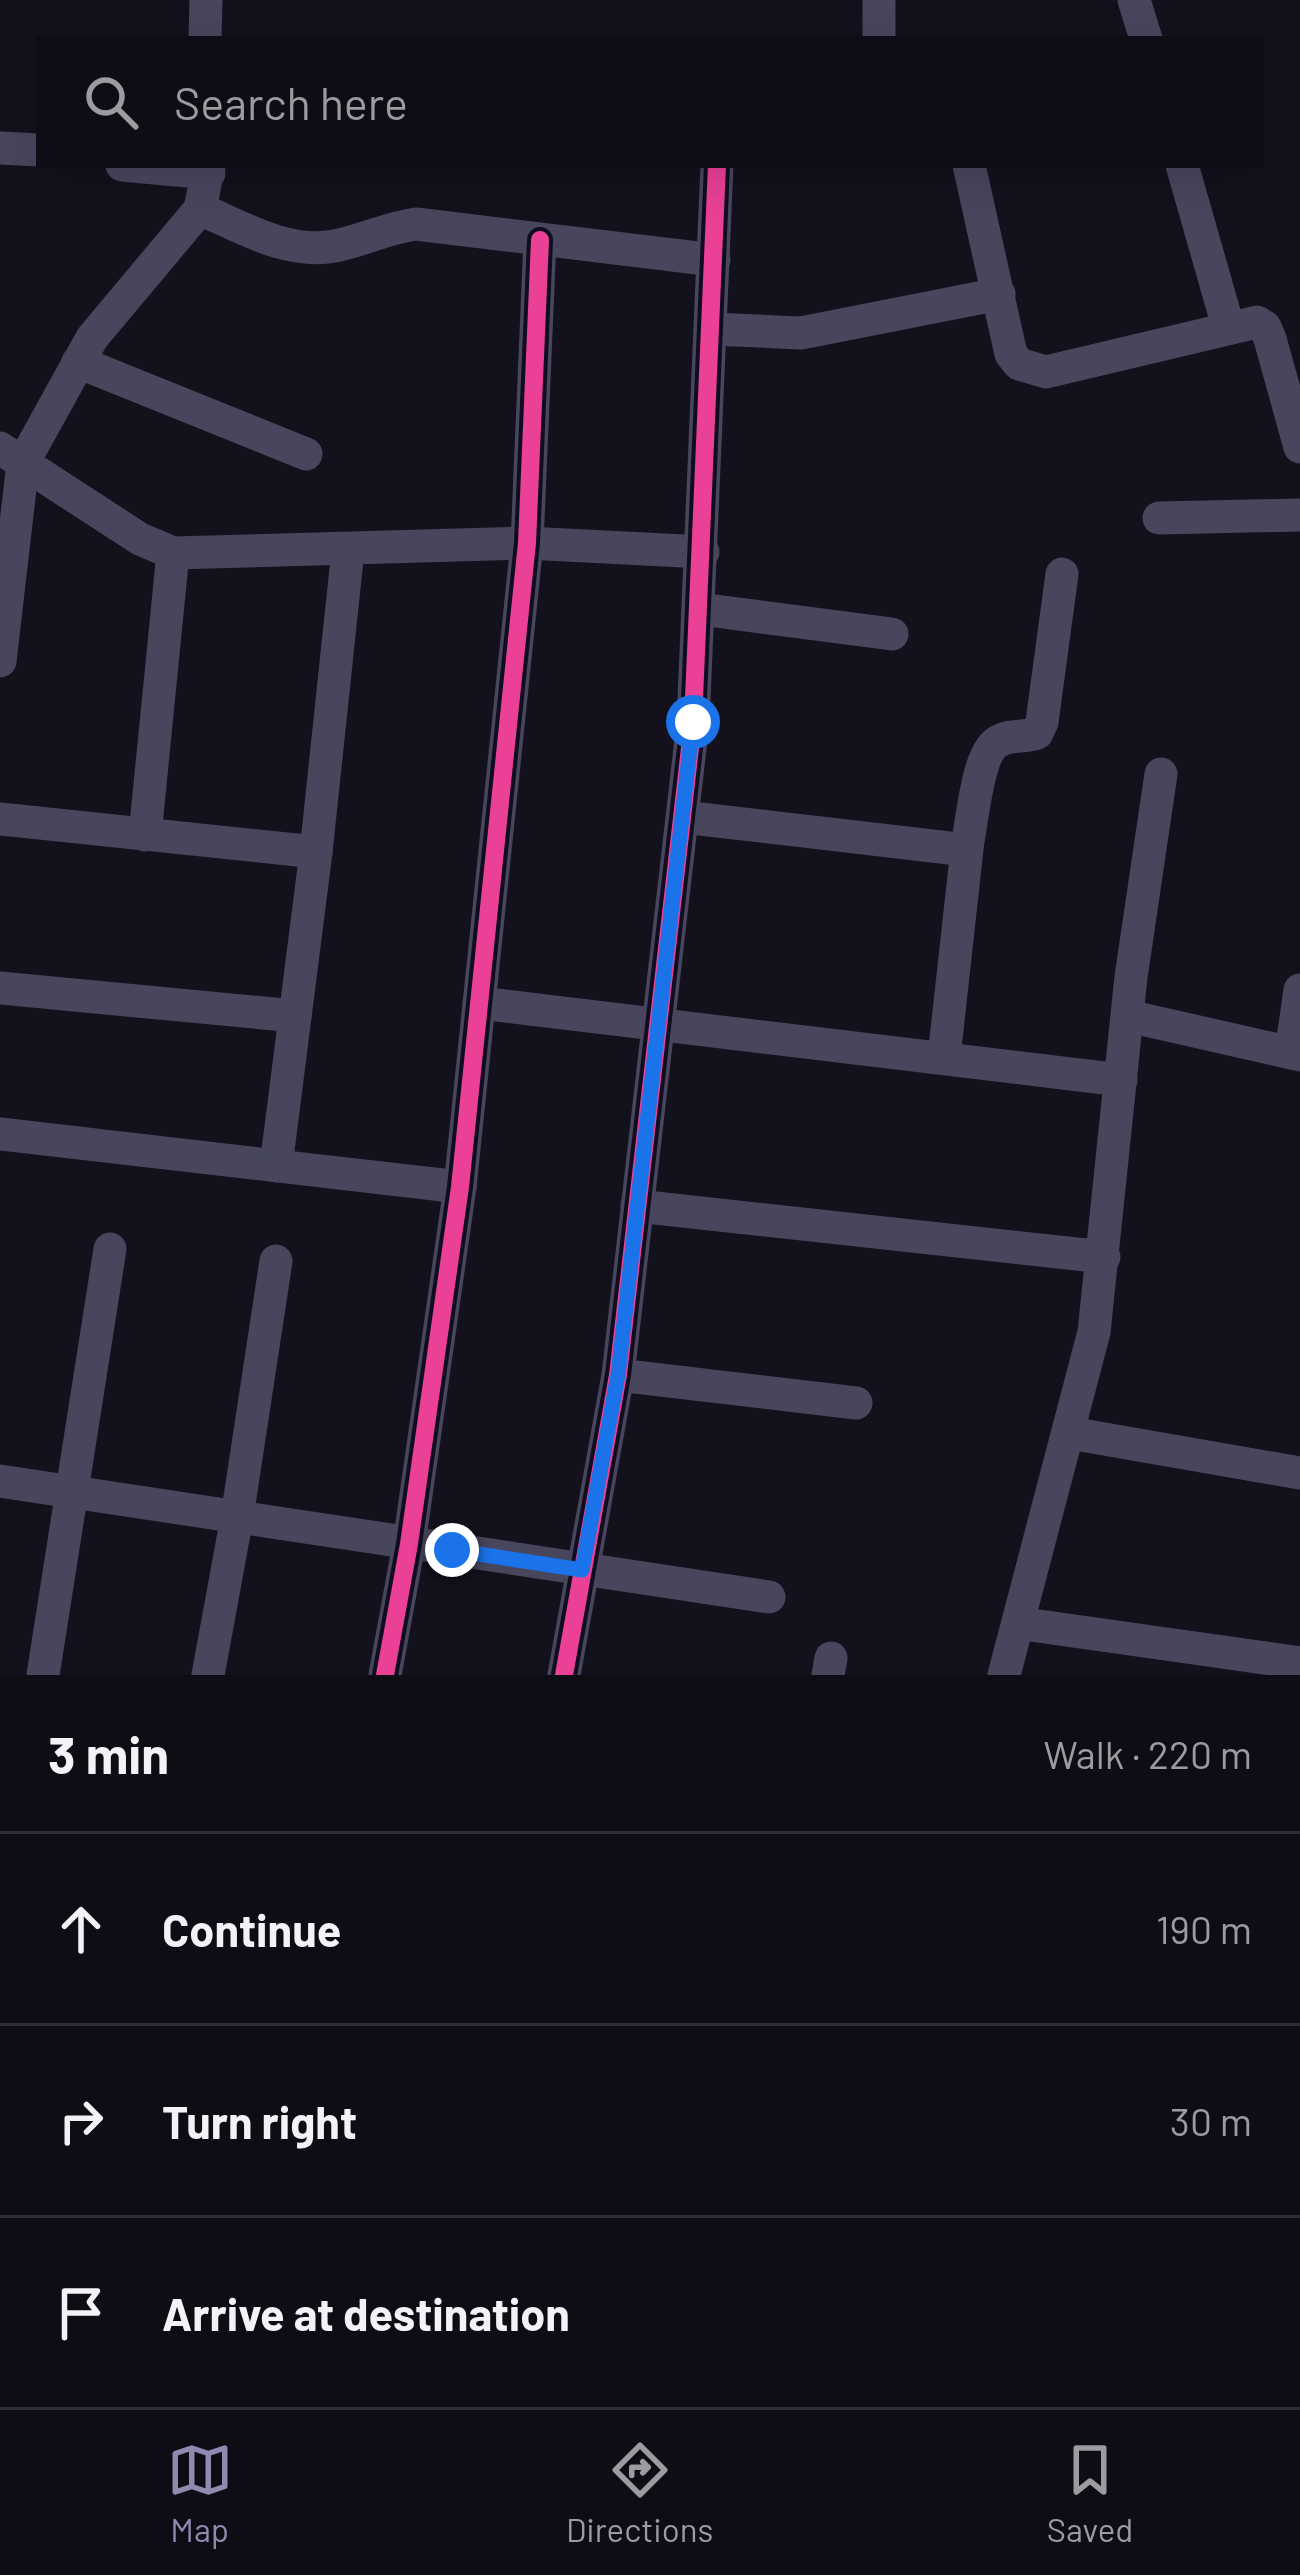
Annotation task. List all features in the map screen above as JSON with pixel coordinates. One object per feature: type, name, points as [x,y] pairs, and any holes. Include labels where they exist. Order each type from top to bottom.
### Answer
[{"type":"street","points":[[206,0],[210,36]]},
{"type":"street","points":[[879,0],[879,36]]},
{"type":"street","points":[[1134,0],[1145,36]]},
{"type":"street","points":[[0,148],[36,150]]},
{"type":"street","points":[[564,1675],[618,1375],[682,817],[700,609],[717,168]]},
{"type":"street","points":[[970,168],[1011,354],[1019,364],[1046,371],[1257,322],[1265,327],[1300,447]]},
{"type":"street","points":[[1183,168],[1228,326]]},
{"type":"street","points":[[0,661],[12,456],[115,307],[200,209],[209,169]]},
{"type":"street","points":[[200,209],[295,246],[340,245],[377,231],[416,224],[714,260]]},
{"type":"street","points":[[385,1675],[409,1544],[460,1187],[527,543],[540,240]]},
{"type":"street","points":[[711,329],[800,333],[999,294]]},
{"type":"street","points":[[79,362],[307,454]]},
{"type":"street","points":[[12,456],[140,539],[173,553],[527,543],[703,552]]},
{"type":"street","points":[[1159,518],[1300,515]]},
{"type":"street","points":[[276,1166],[348,550]]},
{"type":"street","points":[[145,835],[173,553]]},
{"type":"street","points":[[944,1057],[968,840],[985,757],[992,743],[1036,734],[1042,722],[1062,574]]},
{"type":"street","points":[[700,609],[892,634]]},
{"type":"street","points":[[1004,1675],[1094,1331],[1139,909],[1161,774]]},
{"type":"street","points":[[682,817],[944,850],[958,849],[968,840]]},
{"type":"street","points":[[0,819],[316,852]]},
{"type":"street","points":[[0,988],[295,1016]]},
{"type":"street","points":[[1128,1016],[1295,1054],[1300,990]]},
{"type":"street","points":[[479,1003],[1121,1080]]},
{"type":"street","points":[[0,1134],[460,1187]]},
{"type":"street","points":[[637,1206],[1104,1257]]},
{"type":"street","points":[[43,1675],[110,1249]]},
{"type":"street","points":[[208,1675],[276,1261]]},
{"type":"street","points":[[618,1375],[856,1403]]},
{"type":"street","points":[[1070,1433],[1300,1473]]},
{"type":"street","points":[[0,1481],[769,1597]]},
{"type":"street","points":[[1018,1623],[1300,1664]]},
{"type":"cycle path","points":[[564,1675],[618,1375],[693,722],[717,168]]},
{"type":"cycle path","points":[[385,1675],[409,1544],[460,1187],[527,543],[540,240]]},
{"type":"route","points":[[452,1550],[582,1570],[618,1375],[693,722]]}]
